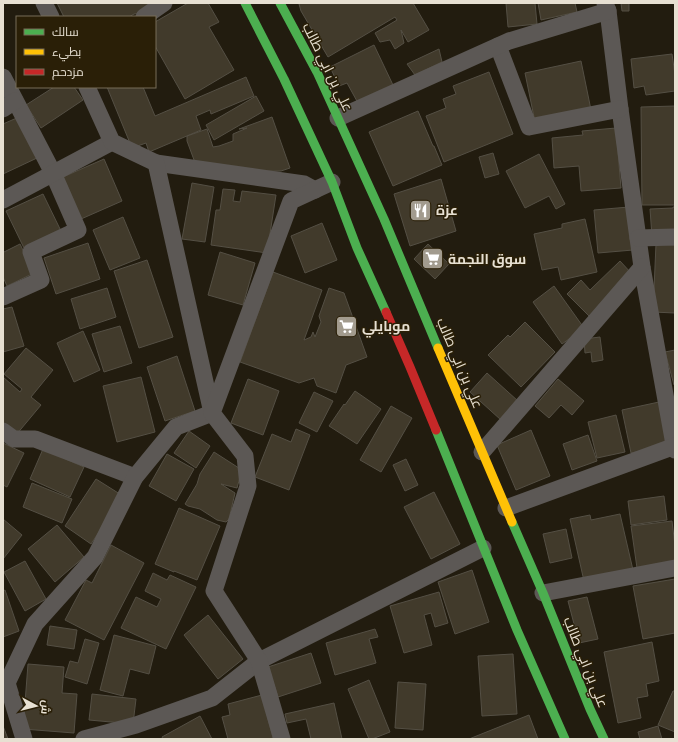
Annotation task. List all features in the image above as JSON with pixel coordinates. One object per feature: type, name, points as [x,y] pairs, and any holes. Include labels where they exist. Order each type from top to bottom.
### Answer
[{"type":"main road","points":[[245,3],[284,79],[332,182],[357,248],[410,367],[517,630],[565,739]]},
{"type":"main road","name":"علي بن ابي طالب","points":[[280,3],[317,72],[384,219],[543,593],[590,709],[604,739]]},
{"type":"street","points":[[44,3],[50,16]]},
{"type":"street","points":[[145,16],[164,3]]},
{"type":"street","points":[[338,118],[509,41],[606,7],[642,267],[675,450]]},
{"type":"street","points":[[498,46],[530,127],[620,109]]},
{"type":"street","points":[[3,77],[9,105],[53,173],[78,230],[31,252],[41,280],[3,297]]},
{"type":"street","points":[[87,88],[112,142],[156,163],[304,184],[315,190]]},
{"type":"street","points":[[3,200],[112,142]]},
{"type":"street","points":[[156,163],[212,413],[245,456],[248,486],[214,591],[259,661],[282,739]]},
{"type":"street","points":[[24,739],[7,683],[35,624],[95,557],[135,477],[176,427],[212,413],[291,201],[332,182]]},
{"type":"street","points":[[638,238],[675,237]]},
{"type":"street","points":[[482,452],[642,267]]},
{"type":"street","points":[[3,431],[14,438],[35,439],[135,477]]},
{"type":"street","points":[[506,508],[675,446]]},
{"type":"street","points":[[84,739],[136,725],[212,698],[259,661],[483,548]]},
{"type":"street","points":[[543,593],[675,568]]},
{"type":"building","points":[[57,3],[156,3],[142,13],[131,16],[64,16]]},
{"type":"building","points":[[188,3],[208,3],[219,22],[209,27],[234,70],[185,99],[156,48],[156,21]]},
{"type":"building","points":[[413,3],[429,30],[408,42],[401,30],[404,43],[395,49],[390,40],[380,42],[375,33],[397,20],[395,17],[328,57],[301,11],[299,4]]},
{"type":"building","points":[[506,3],[535,3],[537,24],[508,27]]},
{"type":"building","points":[[538,3],[575,3],[577,12],[541,20]]},
{"type":"building","points":[[621,3],[629,3],[629,11],[622,11]]},
{"type":"building","points":[[374,45],[393,85],[358,103],[347,83],[339,86],[330,67]]},
{"type":"building","points":[[439,49],[442,62],[415,75],[407,64]]},
{"type":"building","points":[[672,54],[675,75],[675,91],[646,95],[644,86],[634,88],[631,59]]},
{"type":"building","points":[[581,61],[591,110],[535,122],[525,73]]},
{"type":"building","points":[[489,72],[513,134],[444,162],[426,116],[446,108],[443,99],[456,94],[453,86]]},
{"type":"building","points":[[246,77],[254,96],[211,114],[210,110],[196,116],[201,130],[149,152],[146,143],[132,148],[107,88],[143,88],[155,116]]},
{"type":"building","points":[[52,88],[75,88],[83,100],[41,128],[26,105]]},
{"type":"building","points":[[256,96],[264,111],[214,140],[206,125]]},
{"type":"building","points":[[675,106],[675,205],[642,205],[641,107]]},
{"type":"building","points":[[418,111],[442,165],[393,186],[369,132]]},
{"type":"building","points":[[19,117],[37,158],[3,174],[3,124]]},
{"type":"building","points":[[272,117],[290,168],[281,171],[234,172],[197,168],[187,141],[187,136],[207,129],[213,147],[219,146],[233,141],[233,134],[247,128],[239,129]]},
{"type":"building","points":[[616,128],[621,188],[581,191],[579,166],[554,168],[552,138],[583,135],[582,131]]},
{"type":"building","points":[[493,153],[499,174],[485,178],[479,157]]},
{"type":"building","points":[[539,154],[565,204],[556,209],[549,196],[525,208],[506,171]]},
{"type":"building","points":[[104,159],[122,201],[81,219],[63,177]]},
{"type":"building","points":[[441,179],[456,231],[410,246],[394,194]]},
{"type":"building","points":[[192,183],[214,187],[205,242],[182,239]]},
{"type":"building","points":[[223,189],[235,190],[233,201],[240,202],[242,191],[276,195],[267,253],[211,245],[216,210],[220,210]]},
{"type":"building","points":[[43,194],[61,231],[24,248],[6,211]]},
{"type":"building","points":[[629,207],[633,250],[598,253],[594,210]]},
{"type":"building","points":[[675,207],[675,235],[652,236],[650,209]]},
{"type":"building","points":[[123,217],[140,258],[110,270],[93,230]]},
{"type":"building","points":[[585,219],[597,272],[561,280],[558,267],[542,270],[534,234],[562,228],[562,224]]},
{"type":"building","points":[[322,223],[337,260],[305,273],[291,236]]},
{"type":"building","points":[[88,243],[100,279],[56,294],[44,258]]},
{"type":"building","points":[[20,244],[34,273],[7,286],[3,277],[3,250],[4,252]]},
{"type":"building","points":[[428,244],[449,264],[435,279],[414,259]]},
{"type":"building","points":[[656,244],[675,245],[675,313],[653,312]]},
{"type":"building","points":[[220,252],[255,263],[243,305],[208,295]]},
{"type":"building","points":[[147,260],[173,337],[139,348],[114,271]]},
{"type":"building","points":[[620,261],[632,274],[589,316],[567,294],[581,280],[590,290]]},
{"type":"building","points":[[273,272],[322,290],[304,340],[311,337],[313,332],[315,337],[321,322],[319,316],[329,288],[344,293],[367,357],[346,365],[336,393],[317,386],[314,378],[299,383],[240,362]]},
{"type":"building","points":[[554,286],[584,328],[562,344],[533,302]]},
{"type":"building","points":[[107,288],[116,317],[80,329],[71,299]]},
{"type":"building","points":[[12,307],[24,346],[3,352],[3,309]]},
{"type":"building","points":[[525,322],[555,352],[521,387],[488,355],[508,335],[510,337]]},
{"type":"building","points":[[120,326],[132,363],[104,372],[92,334]]},
{"type":"building","points":[[83,331],[100,370],[74,382],[57,343]]},
{"type":"building","points":[[600,337],[603,360],[592,362],[591,352],[585,353],[584,339]]},
{"type":"building","points":[[26,348],[53,370],[31,397],[41,405],[16,435],[3,424],[3,377],[20,392],[22,389],[4,374]]},
{"type":"building","points":[[675,350],[675,384],[674,385],[665,352]]},
{"type":"building","points":[[177,356],[195,411],[165,421],[147,367]]},
{"type":"building","points":[[487,373],[518,401],[501,420],[470,392]]},
{"type":"building","points":[[141,377],[155,432],[117,442],[103,386]]},
{"type":"building","points":[[248,379],[279,391],[263,435],[231,423]]},
{"type":"building","points":[[558,379],[584,401],[572,415],[561,405],[549,418],[535,406]]},
{"type":"building","points":[[355,391],[381,409],[357,444],[329,426]]},
{"type":"building","points":[[314,392],[333,401],[317,432],[299,423]]},
{"type":"building","points":[[659,402],[668,445],[631,453],[622,410]]},
{"type":"building","points":[[391,406],[412,418],[381,472],[360,460]]},
{"type":"building","points":[[616,415],[625,452],[597,458],[588,422]]},
{"type":"building","points":[[296,429],[310,435],[289,490],[255,477],[272,434],[291,442]]},
{"type":"building","points":[[531,430],[550,476],[516,490],[497,445]]},
{"type":"building","points":[[189,431],[210,446],[196,468],[174,453]]},
{"type":"building","points":[[588,435],[597,461],[572,470],[563,444]]},
{"type":"building","points":[[3,443],[24,453],[7,487],[3,485]]},
{"type":"building","points":[[43,449],[84,467],[70,497],[30,479]]},
{"type":"building","points":[[214,452],[242,470],[237,488],[221,484],[235,493],[229,519],[226,522],[217,520],[200,509],[185,504],[197,484],[200,474]]},
{"type":"building","points":[[167,454],[194,469],[176,501],[149,486]]},
{"type":"building","points":[[406,459],[418,485],[405,491],[393,465]]},
{"type":"building","points":[[96,479],[123,496],[91,544],[65,526]]},
{"type":"building","points":[[32,483],[72,499],[62,523],[23,507]]},
{"type":"building","points":[[434,492],[460,544],[431,559],[404,507]]},
{"type":"building","points":[[664,496],[667,520],[631,525],[628,501]]},
{"type":"building","points":[[179,508],[220,526],[197,580],[155,564]]},
{"type":"building","points":[[620,514],[633,570],[584,581],[570,519],[590,515],[591,520]]},
{"type":"building","points":[[3,519],[22,535],[3,559]]},
{"type":"building","points":[[672,521],[675,546],[675,563],[637,568],[631,526]]},
{"type":"building","points":[[57,525],[84,557],[55,582],[28,549]]},
{"type":"building","points":[[566,529],[572,558],[550,563],[543,534]]},
{"type":"building","points":[[111,545],[144,563],[104,640],[65,620],[86,580],[92,583]]},
{"type":"building","points":[[25,561],[46,599],[25,611],[4,572]]},
{"type":"building","points":[[472,570],[489,622],[455,634],[438,582]]},
{"type":"building","points":[[153,573],[167,580],[170,575],[196,587],[166,649],[121,628],[136,597],[157,607],[161,599],[145,591]]},
{"type":"building","points":[[675,579],[675,633],[643,639],[633,586]]},
{"type":"building","points":[[5,590],[19,631],[3,637],[3,591]]},
{"type":"building","points":[[439,592],[448,623],[435,627],[431,613],[424,615],[432,645],[404,653],[390,606]]},
{"type":"building","points":[[587,597],[598,639],[579,643],[568,601]]},
{"type":"building","points":[[208,615],[243,659],[218,679],[184,635]]},
{"type":"building","points":[[50,626],[77,630],[74,649],[47,645]]},
{"type":"building","points":[[375,629],[378,637],[369,639],[376,663],[335,675],[326,643]]},
{"type":"building","points":[[114,635],[156,646],[149,674],[130,669],[123,696],[100,690]]},
{"type":"building","points":[[85,639],[99,643],[87,684],[65,677],[70,661],[78,663]]},
{"type":"building","points":[[652,642],[659,681],[646,684],[648,696],[637,698],[641,718],[618,723],[604,652]]},
{"type":"building","points":[[311,653],[321,683],[278,697],[268,667]]},
{"type":"building","points":[[513,654],[517,714],[482,716],[478,656]]},
{"type":"building","points":[[28,664],[64,667],[62,693],[77,694],[74,733],[23,729]]},
{"type":"building","points":[[369,680],[390,732],[372,739],[369,739],[348,689]]},
{"type":"building","points":[[398,682],[426,684],[423,730],[395,728]]},
{"type":"building","points":[[673,691],[675,691],[675,732],[658,725]]},
{"type":"building","points":[[92,694],[136,699],[133,724],[89,720]]},
{"type":"building","points":[[262,695],[273,738],[228,739],[222,717],[230,715],[228,704]]},
{"type":"building","points":[[334,703],[342,739],[311,739],[306,719],[287,723],[285,714]]},
{"type":"building","points":[[529,715],[538,739],[469,739]]},
{"type":"building","points":[[200,716],[212,739],[163,739],[162,737]]},
{"type":"building","points":[[3,726],[8,739],[3,739]]},
{"type":"building","points":[[658,726],[662,739],[640,739],[638,732]]},
{"type":"traffic: fast","points":[[245,3],[284,79],[332,182],[357,248],[386,312]]},
{"type":"traffic: fast","points":[[280,3],[317,72],[384,219],[438,348]]},
{"type":"traffic: fast","points":[[436,430],[517,630],[565,739]]},
{"type":"traffic: fast","points":[[512,522],[604,739]]},
{"type":"traffic: slow","points":[[438,348],[512,522]]},
{"type":"traffic: jam","points":[[386,312],[436,430]]},
{"type":"place","name":"عزة","points":[[421,210]]},
{"type":"place","name":"سوق النجمة","points":[[432,259]]},
{"type":"place","name":"موبايلي","points":[[346,326]]}]
